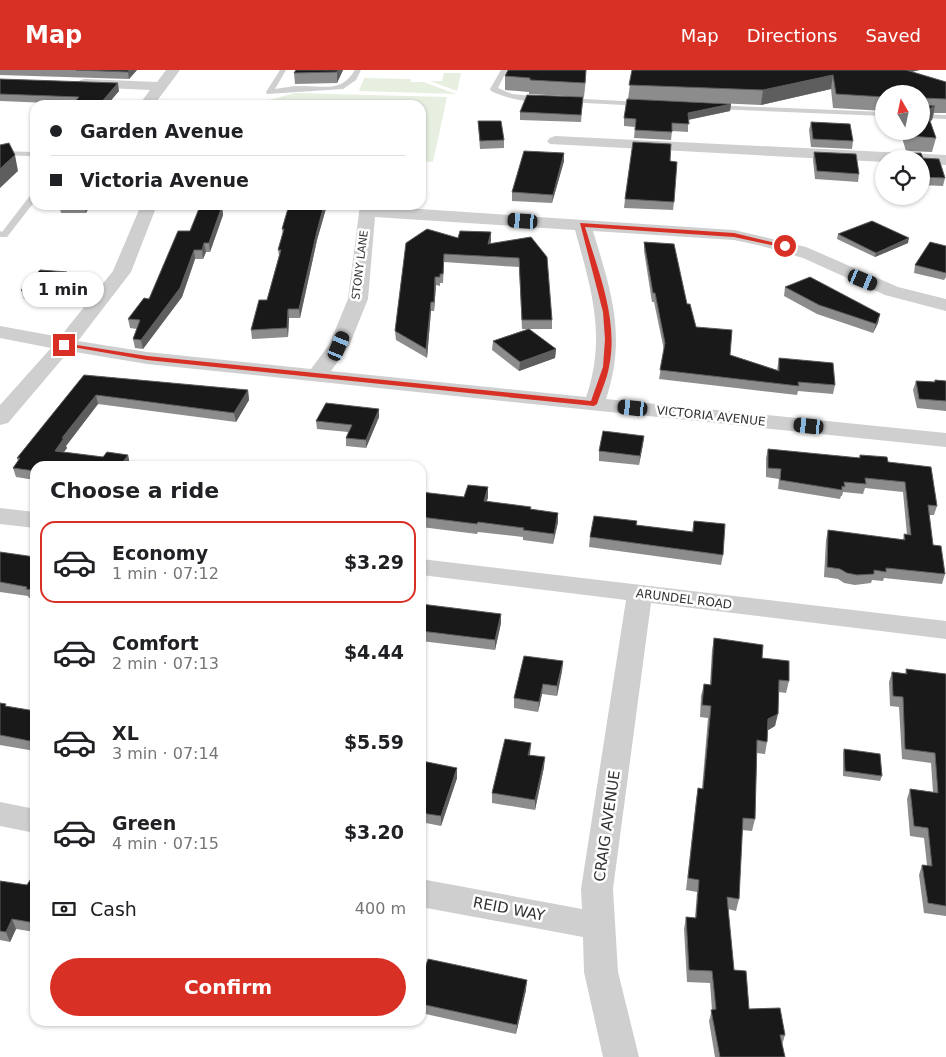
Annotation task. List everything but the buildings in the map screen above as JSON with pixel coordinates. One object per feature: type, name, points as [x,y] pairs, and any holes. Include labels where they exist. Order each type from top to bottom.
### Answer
[{"type":"street","points":[[150,100],[173,70]]},
{"type":"street","points":[[75,83],[160,86]]},
{"type":"street","points":[[555,141],[946,160]]},
{"type":"street","points":[[0,418],[64,345],[122,272],[147,210]]},
{"type":"street","name":"STONY LANE","points":[[317,375],[339,346],[358,299],[367,210]]},
{"type":"street","points":[[392,210],[714,233],[760,240],[809,255],[886,290],[946,305]]},
{"type":"street","points":[[582,225],[606,312],[608,339],[606,367],[594,404]]},
{"type":"street","name":"VICTORIA AVENUE","points":[[0,332],[64,345],[147,358],[946,440]]},
{"type":"street","points":[[0,516],[30,519]]},
{"type":"street","name":"ARUNDEL ROAD","points":[[426,568],[946,630]]},
{"type":"street","name":"CRAIG AVENUE","points":[[621,1057],[601,972],[598,889],[640,593]]},
{"type":"street","points":[[0,814],[30,819]]},
{"type":"street","name":"REID WAY","points":[[426,894],[598,926]]},
{"type":"lane","points":[[284,70],[270,92],[298,88],[336,89],[353,81],[358,70]]},
{"type":"lane","points":[[504,70],[494,89],[502,94],[521,98],[550,99]]},
{"type":"lane","points":[[560,100],[649,104]]},
{"type":"lane","points":[[708,106],[875,114]]},
{"type":"lane","points":[[930,116],[946,117]]},
{"type":"lane","points":[[0,153],[30,154]]},
{"type":"lane","points":[[0,234],[4,235],[30,201]]},
{"type":"green space","points":[[444,73],[461,73],[457,91],[430,81],[442,81]]},
{"type":"green space","points":[[364,78],[411,79],[411,82],[424,82],[456,94],[359,91]]},
{"type":"green space","points":[[295,93],[447,97],[433,162],[426,161],[426,100],[269,100]]},
{"type":"route","points":[[64,345],[147,358],[594,404],[606,367],[608,339],[606,312],[582,225],[734,235],[785,246]]}]
